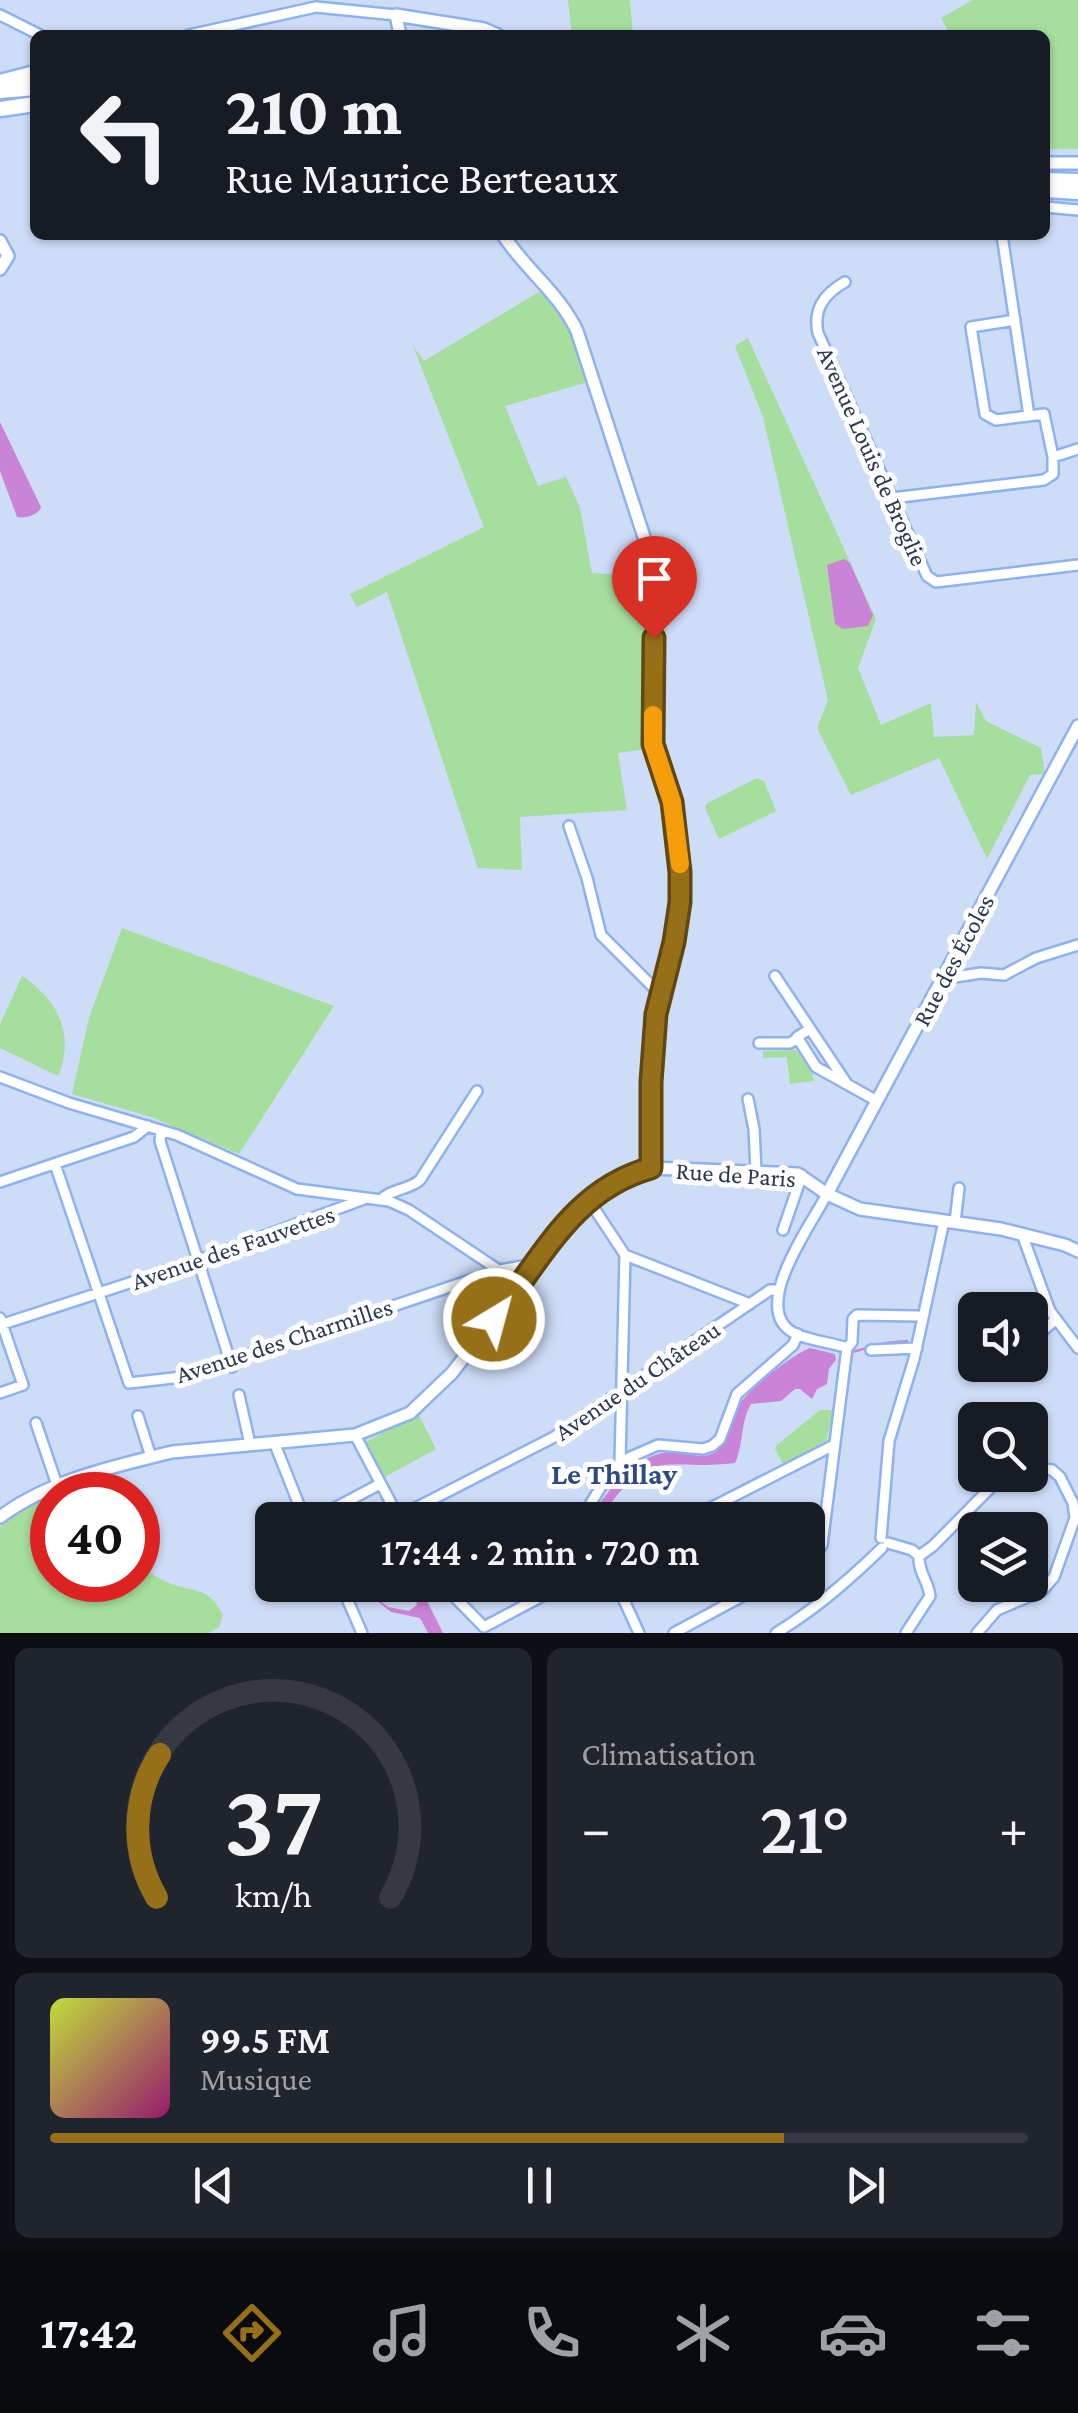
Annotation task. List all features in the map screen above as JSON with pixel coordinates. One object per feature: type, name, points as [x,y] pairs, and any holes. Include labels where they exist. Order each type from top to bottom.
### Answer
[{"type":"main road","points":[[0,82],[30,74]]},
{"type":"main road","points":[[0,91],[30,88]]},
{"type":"main road","points":[[0,100],[30,100]]},
{"type":"main road","points":[[0,109],[30,101]]},
{"type":"main road","points":[[1050,180],[1078,182]]},
{"type":"main road","points":[[1050,190],[1078,192]]},
{"type":"street","points":[[378,0],[380,12]]},
{"type":"street","points":[[211,30],[316,7],[380,12],[486,30]]},
{"type":"street","points":[[0,15],[30,30]]},
{"type":"street","points":[[396,15],[399,30]]},
{"type":"street","points":[[1050,163],[1078,164]]},
{"type":"street","points":[[1050,207],[1078,210]]},
{"type":"street","points":[[0,240],[8,256],[0,269]]},
{"type":"street","points":[[506,240],[566,308],[577,331],[657,577],[653,744],[672,802],[680,902],[660,994],[651,1082],[651,1168]]},
{"type":"street","points":[[1003,240],[1029,416]]},
{"type":"street","name":"Avenue Louis de Broglie","points":[[844,282],[832,289],[819,306],[815,318],[818,333],[932,581],[1078,565]]},
{"type":"street","points":[[892,498],[1044,480],[1053,474],[1054,456],[1046,417],[1038,414],[996,420],[985,414],[972,326],[1015,320]]},
{"type":"street","points":[[1054,456],[1078,448]]},
{"type":"street","name":"Rue des Écoles","points":[[827,1194],[1078,726]]},
{"type":"street","points":[[569,826],[601,935],[660,994]]},
{"type":"street","points":[[942,979],[982,972],[1004,975],[1036,958],[1078,945]]},
{"type":"street","points":[[775,976],[847,1084]]},
{"type":"street","points":[[759,1043],[790,1043],[810,1029]]},
{"type":"street","points":[[798,1038],[816,1067],[877,1101]]},
{"type":"street","points":[[0,1077],[69,1103],[176,1135],[298,1189],[382,1200],[409,1210],[488,1266],[500,1270],[522,1266],[532,1270]]},
{"type":"street","points":[[382,1200],[386,1194],[406,1190],[420,1180],[478,1091]]},
{"type":"street","points":[[748,1099],[756,1171]]},
{"type":"street","points":[[0,1182],[134,1137],[148,1126]]},
{"type":"street","points":[[160,1132],[231,1364]]},
{"type":"street","points":[[55,1164],[98,1293]]},
{"type":"street","name":"Rue de Paris","points":[[100,1472],[151,1457],[355,1436],[410,1413],[435,1392],[588,1199],[612,1182],[651,1168],[802,1175],[827,1194],[860,1209],[1022,1234],[1078,1251]]},
{"type":"street","points":[[783,1230],[802,1175]]},
{"type":"street","points":[[776,1633],[852,1578],[884,1543],[889,1441],[959,1188]]},
{"type":"street","points":[[827,1194],[777,1290],[778,1315],[784,1325],[798,1334],[847,1348]]},
{"type":"street","name":"Avenue des Fauvettes","points":[[1,1323],[198,1260],[335,1212],[366,1197]]},
{"type":"street","points":[[588,1199],[625,1255],[620,1462]]},
{"type":"street","points":[[1022,1234],[1055,1320],[1078,1348]]},
{"type":"street","points":[[625,1255],[750,1304]]},
{"type":"street","name":"Avenue des Charmilles","points":[[98,1293],[129,1383],[231,1364],[500,1270]]},
{"type":"street","name":"Avenue du Château","points":[[430,1502],[554,1437],[770,1290],[777,1290]]},
{"type":"street","points":[[825,1520],[853,1319],[857,1314],[917,1316]]},
{"type":"street","points":[[1048,1326],[1055,1320]]},
{"type":"street","points":[[0,1393],[23,1385],[1,1323]]},
{"type":"street","points":[[592,1502],[620,1462],[658,1445],[703,1449],[712,1446],[720,1439],[737,1394],[793,1345],[798,1334]]},
{"type":"street","points":[[871,1350],[917,1348]]},
{"type":"street","points":[[238,1394],[250,1444]]},
{"type":"street","points":[[138,1416],[151,1457]]},
{"type":"street","points":[[36,1423],[52,1472]]},
{"type":"street","points":[[355,1436],[390,1502]]},
{"type":"street","points":[[274,1442],[301,1502]]},
{"type":"street","points":[[722,1502],[834,1445]]},
{"type":"street","points":[[1048,1469],[1060,1477],[1076,1502],[1075,1518],[1048,1584]]},
{"type":"street","points":[[344,1502],[380,1484]]},
{"type":"street","points":[[918,1556],[933,1546],[985,1492]]},
{"type":"street","name":"Rue de Paris","points":[[0,1516],[30,1498]]},
{"type":"street","points":[[884,1543],[912,1550],[928,1585],[930,1596],[906,1633]]},
{"type":"street","points":[[348,1602],[362,1633]]},
{"type":"street","points":[[458,1602],[483,1630],[533,1602]]},
{"type":"street","points":[[625,1602],[639,1633]]},
{"type":"street","points":[[674,1633],[732,1602]]},
{"type":"street","points":[[977,1633],[996,1610],[1013,1602]]},
{"type":"green space","points":[[568,0],[630,0],[633,30],[571,30]]},
{"type":"green space","points":[[973,0],[1078,0],[1078,149],[1050,149],[1050,30],[947,30],[941,18]]},
{"type":"green space","points":[[542,290],[566,320],[588,382],[505,406],[538,486],[566,477],[580,508],[592,573],[645,576],[648,749],[618,753],[627,810],[520,817],[522,870],[478,868],[387,592],[357,607],[350,594],[484,527],[413,346],[424,361]]},
{"type":"green space","points":[[748,338],[876,619],[858,668],[881,725],[931,703],[934,737],[974,735],[976,702],[986,721],[1041,748],[1045,774],[1030,775],[987,859],[939,758],[851,795],[817,728],[828,700],[763,417],[735,346]]},
{"type":"green space","points":[[757,778],[764,781],[776,811],[719,839],[706,804]]},
{"type":"green space","points":[[122,928],[334,1006],[239,1154],[151,1117],[72,1094],[89,1018]]},
{"type":"green space","points":[[22,976],[45,995],[60,1019],[65,1046],[58,1076],[0,1048],[0,1024]]},
{"type":"green space","points":[[796,1050],[814,1081],[790,1084],[787,1057],[763,1058],[763,1051]]},
{"type":"green space","points":[[820,1410],[834,1410],[826,1441],[783,1464],[775,1449],[777,1445]]},
{"type":"green space","points":[[418,1413],[436,1449],[383,1478],[364,1443]]},
{"type":"green space","points":[[28,1504],[30,1602],[160,1602],[160,1578],[211,1598],[223,1615],[219,1627],[209,1633],[0,1633],[0,1527]]},
{"type":"shaded area","points":[[0,422],[41,507],[32,515],[17,517],[0,471]]},
{"type":"shaded area","points":[[844,559],[850,563],[873,615],[868,626],[843,629],[835,624],[827,565]]},
{"type":"shaded area","points":[[810,1348],[835,1354],[827,1384],[817,1389],[812,1399],[795,1389],[781,1401],[751,1404],[735,1463],[658,1466],[632,1479],[612,1502],[600,1502],[622,1474],[641,1461],[671,1452],[701,1456],[715,1453],[725,1442],[744,1398]]},
{"type":"shaded area","points":[[378,1602],[409,1611],[416,1602],[428,1602],[443,1633],[428,1633],[420,1618],[391,1612]]},
{"type":"waterway","points":[[852,1352],[907,1341]]},
{"type":"slow traffic","points":[[653,715],[653,744],[672,802],[680,864]]},
{"type":"district","name":"Le Thillay","points":[[614,1474]]},
{"type":"route","points":[[494,1319],[576,1211],[612,1182],[651,1168],[656,1014],[680,902],[672,802],[653,744],[654,638]]}]
